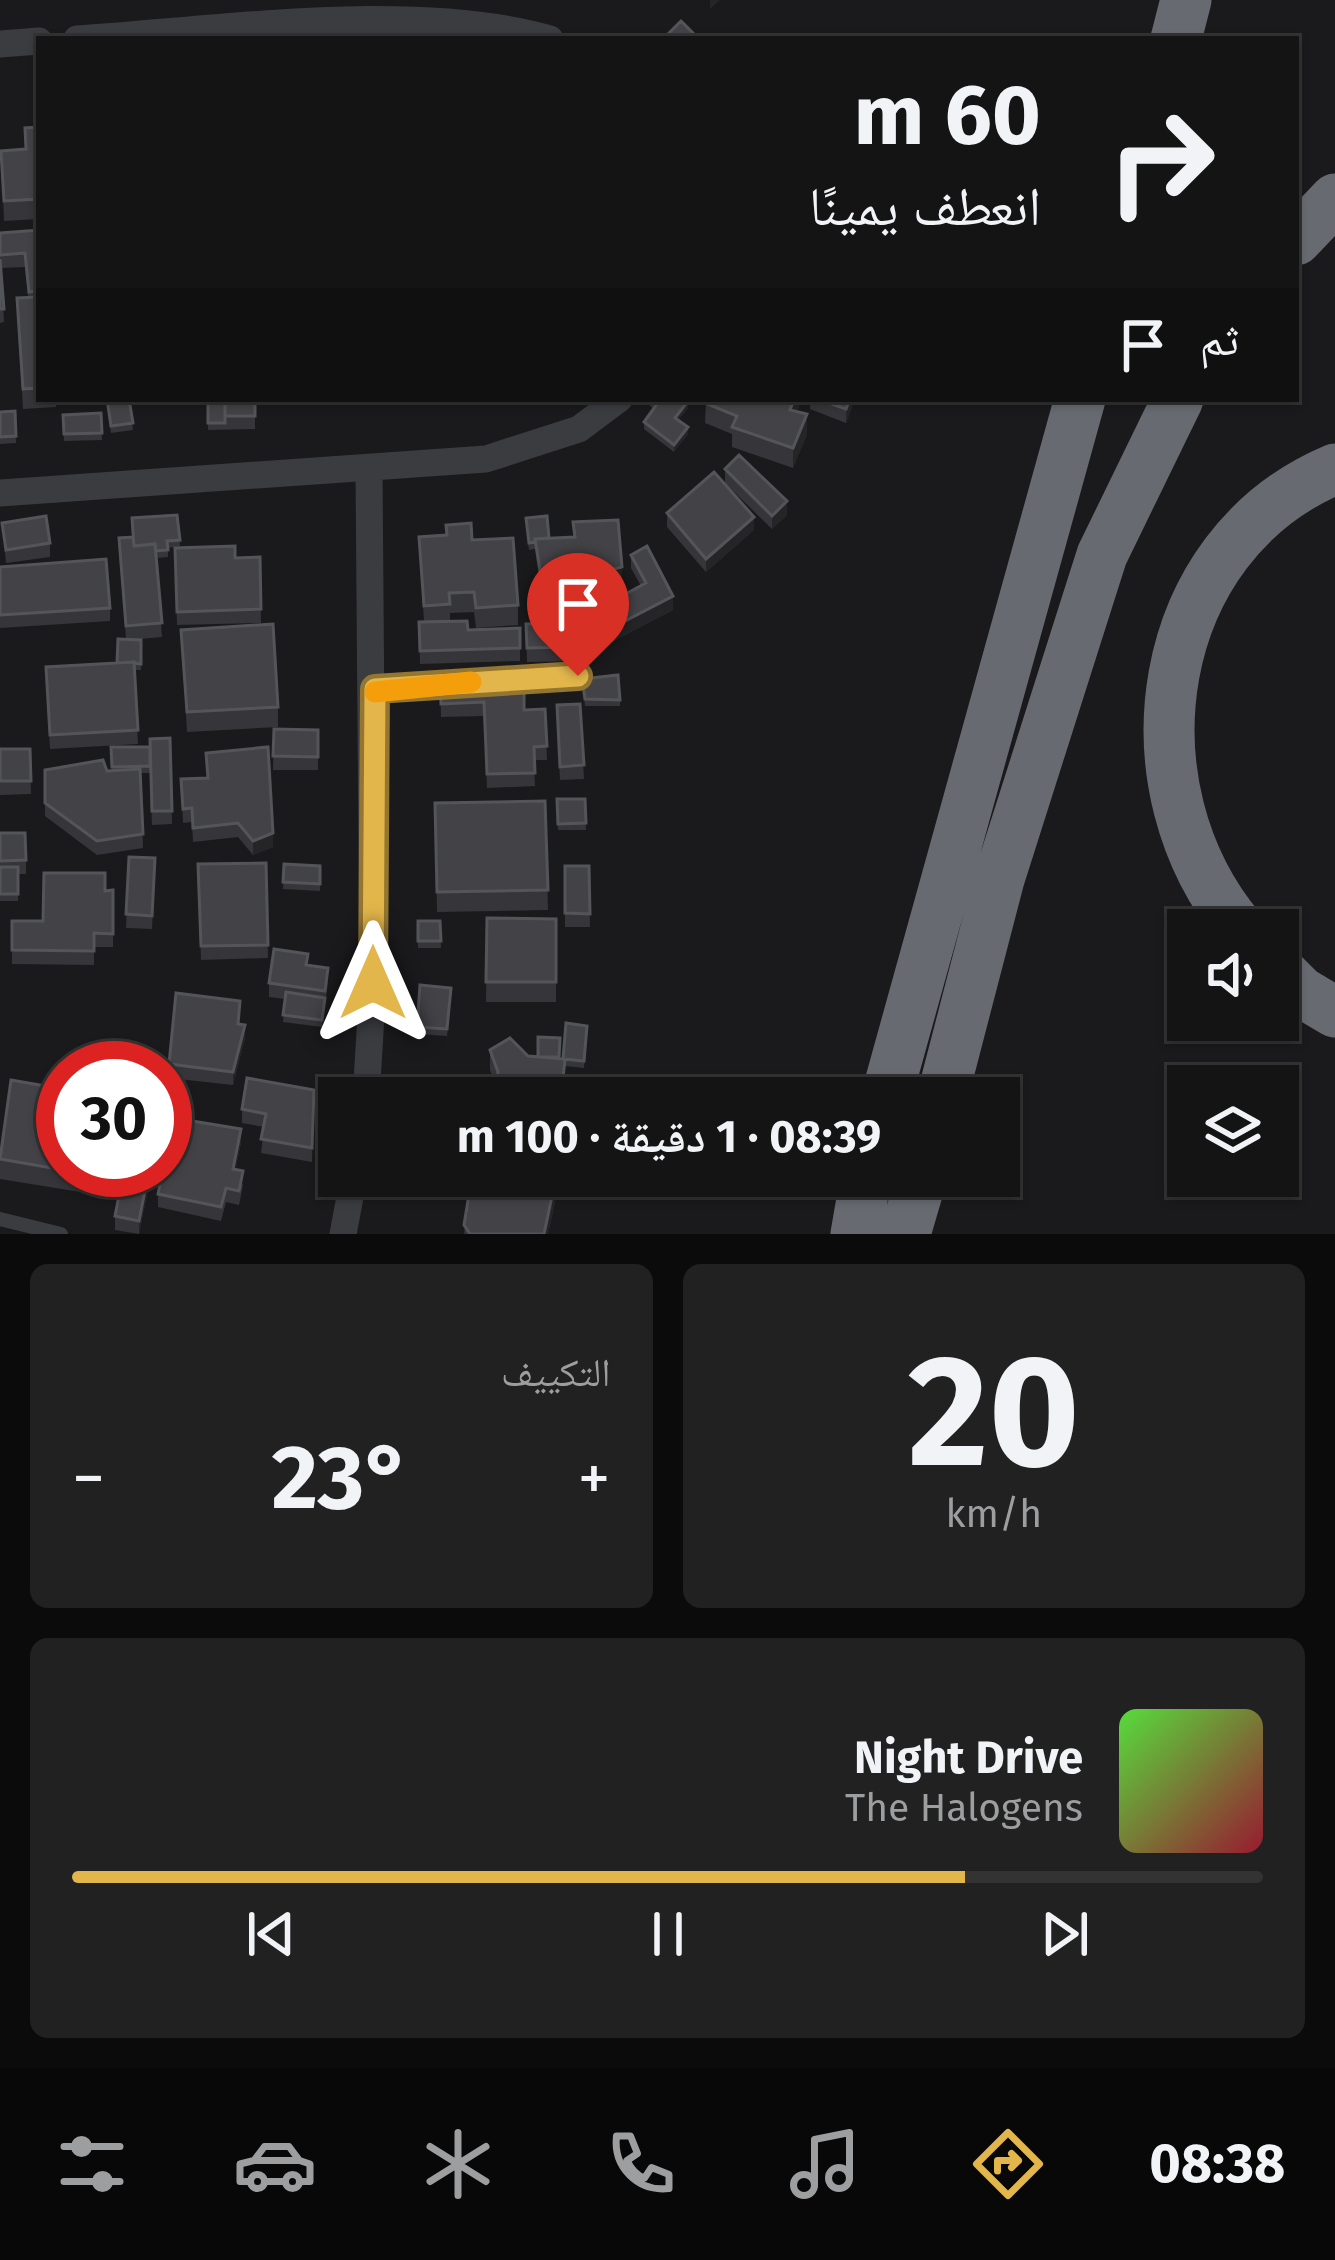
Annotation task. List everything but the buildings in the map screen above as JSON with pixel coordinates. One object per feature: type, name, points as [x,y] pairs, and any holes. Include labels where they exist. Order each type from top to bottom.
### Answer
[{"type":"highway","points":[[1177,36],[1186,0]]},
{"type":"highway","points":[[1299,237],[1335,199]]},
{"type":"highway","points":[[892,1077],[1079,402]]},
{"type":"highway","points":[[947,1077],[999,879],[1102,555],[1177,402]]},
{"type":"highway","points":[[1224,909],[1189,849],[1171,787],[1166,722],[1175,658],[1196,598],[1230,549],[1271,508],[1335,469]]},
{"type":"highway","points":[[1299,990],[1335,1012]]},
{"type":"highway","points":[[856,1234],[862,1197]]},
{"type":"highway","points":[[905,1234],[909,1197]]},
{"type":"street","points":[[128,36],[397,20],[458,22],[534,36]]},
{"type":"street","points":[[0,44],[36,41]]},
{"type":"street","points":[[0,493],[486,459],[579,429],[615,402]]},
{"type":"street","points":[[367,1077],[373,983],[375,689],[369,468]]},
{"type":"street","points":[[343,1234],[350,1197]]},
{"type":"lane","points":[[375,689],[578,676]]},
{"type":"lane","points":[[0,1219],[61,1234]]},
{"type":"slow traffic","points":[[375,692],[471,682]]},
{"type":"route","points":[[373,983],[375,689],[578,676]]}]
